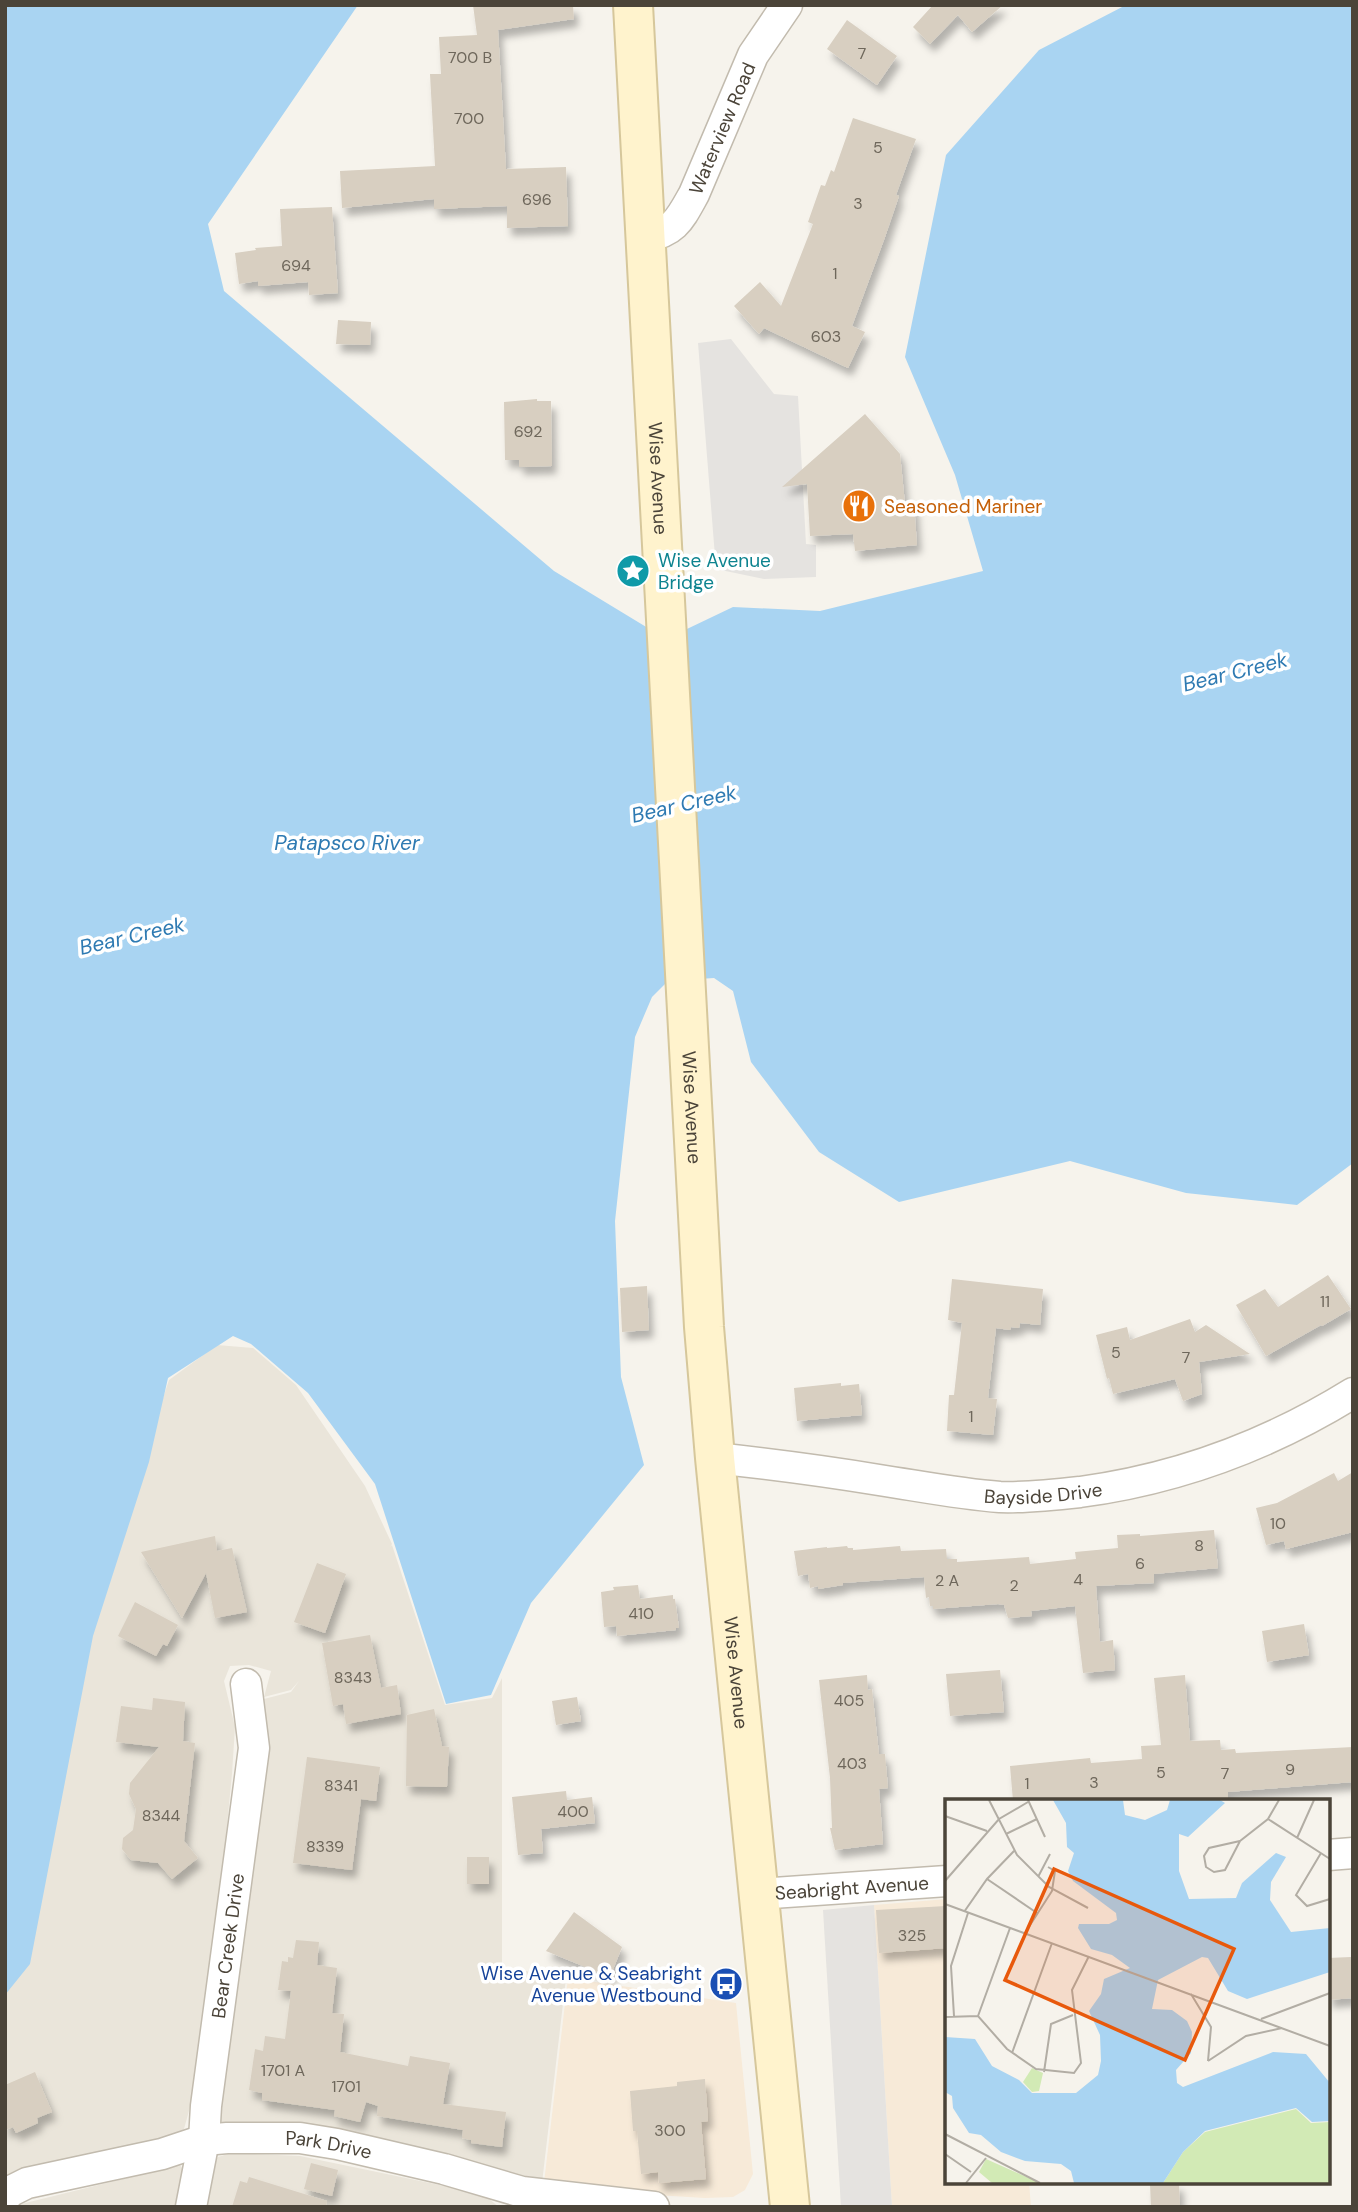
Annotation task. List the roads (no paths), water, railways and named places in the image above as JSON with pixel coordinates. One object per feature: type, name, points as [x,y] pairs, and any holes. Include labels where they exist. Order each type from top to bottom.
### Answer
[{"type":"main road","name":"Wise Avenue","points":[[633,5],[692,1110],[715,1458],[790,2207]]},
{"type":"street","name":"Waterview Road","points":[[645,237],[662,234],[671,228],[685,211],[753,55],[787,5]]},
{"type":"street","name":"Bayside Drive","points":[[715,1458],[811,1469],[964,1493],[1002,1497],[1037,1496],[1131,1484],[1194,1467],[1288,1429],[1353,1393]]},
{"type":"street","name":"Bear Creek Drive","points":[[191,2207],[204,2140],[206,2106],[254,1748],[246,1685]]},
{"type":"street","points":[[1330,1855],[1353,1853]]},
{"type":"street","name":"Seabright Avenue","points":[[758,1894],[945,1881]]},
{"type":"street","name":"Park Drive","points":[[5,2197],[10,2191],[27,2183],[162,2154],[204,2140],[300,2138],[444,2169],[521,2199],[654,2207]]},
{"type":"water","name":"Patapsco River","points":[[5,5],[358,5],[208,224],[224,291],[554,571],[666,639],[733,607],[820,611],[983,571],[955,475],[905,357],[946,155],[1039,50],[1126,5],[1353,5],[1353,1163],[1297,1205],[1186,1193],[1070,1161],[899,1202],[819,1152],[751,1062],[733,991],[714,978],[668,981],[652,997],[635,1037],[615,1221],[621,1377],[644,1465],[531,1603],[491,1695],[446,1704],[375,1484],[308,1393],[251,1344],[233,1336],[168,1378],[149,1462],[93,1636],[30,1964],[5,1995]]},
{"type":"place","name":"Seasoned Mariner","points":[[859,506]]},
{"type":"place","name":"Wise Avenue Bridge","points":[[633,571]]},
{"type":"place","name":"Wise Avenue & Seabright Avenue Westbound","points":[[726,1984]]},
{"type":"water label","name":"Bear Creek","points":[[1235,672]]},
{"type":"water label","name":"Bear Creek","points":[[684,804]]},
{"type":"water label","name":"Bear Creek","points":[[132,936]]}]
